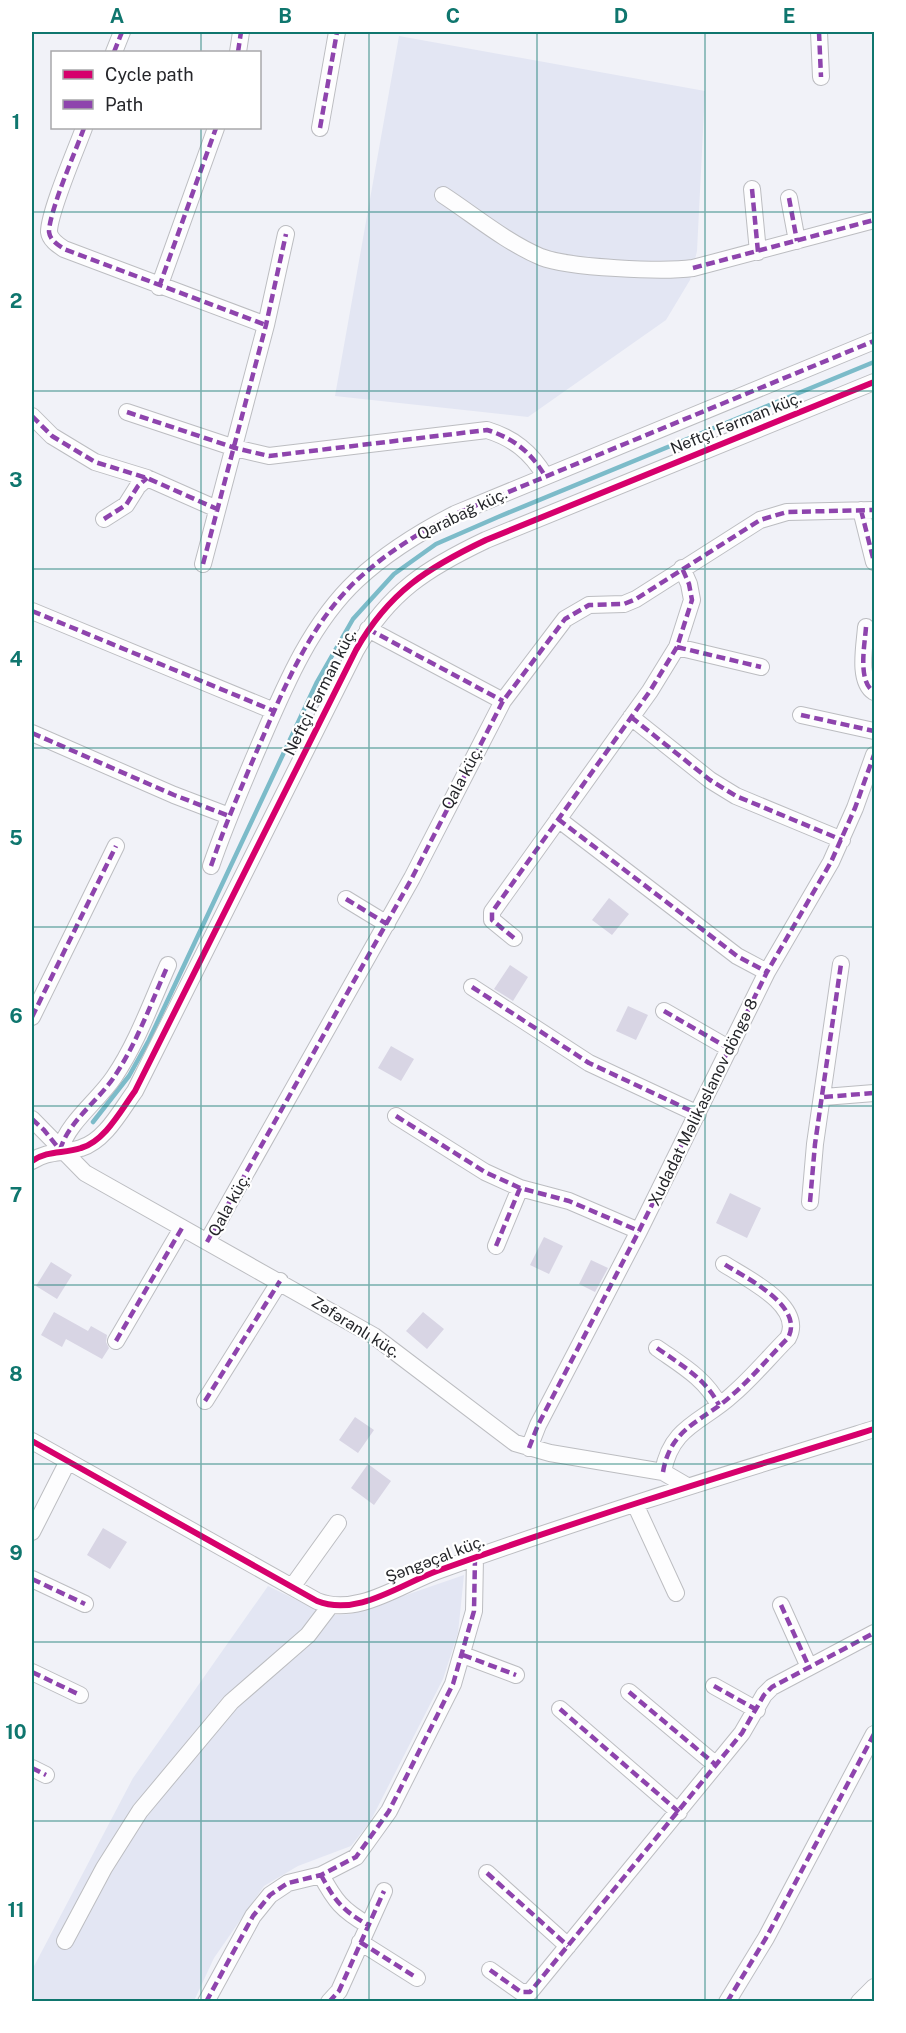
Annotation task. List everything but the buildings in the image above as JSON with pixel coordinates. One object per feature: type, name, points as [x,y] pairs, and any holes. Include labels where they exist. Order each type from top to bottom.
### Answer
[{"type":"street","points":[[114,51],[122,32]]},
{"type":"street","points":[[238,51],[241,32]]},
{"type":"street","points":[[320,128],[337,32]]},
{"type":"street","points":[[819,32],[821,77]]},
{"type":"street","points":[[84,129],[51,218],[49,234],[54,242],[64,249],[159,287],[266,326]]},
{"type":"street","points":[[159,287],[216,129]]},
{"type":"street","points":[[752,189],[758,252]]},
{"type":"street","points":[[443,195],[543,258],[670,271],[693,268],[758,252],[874,220]]},
{"type":"street","points":[[789,198],[796,241]]},
{"type":"street","points":[[203,564],[266,326],[286,234]]},
{"type":"street","name":"Qarabağ küç.","points":[[211,866],[229,816],[274,711],[319,624],[356,580],[424,530],[545,476],[874,341]]},
{"type":"street","name":"Neftçi Fərman küç.","points":[[60,1150],[80,1149],[97,1138],[135,1091],[264,830],[368,629],[401,590],[418,576],[453,555],[874,382]]},
{"type":"street","points":[[126,412],[235,448],[278,456],[487,430],[513,439],[537,463],[545,476]]},
{"type":"street","points":[[32,416],[52,436],[95,462],[147,478],[217,509]]},
{"type":"street","points":[[104,519],[126,505],[138,486],[147,478]]},
{"type":"street","points":[[868,510],[874,562]]},
{"type":"street","name":"Qala küç.","points":[[207,1242],[387,924],[503,701],[547,640],[572,614],[589,605],[624,604],[636,599],[760,520],[776,514],[868,510]]},
{"type":"street","points":[[514,938],[492,920],[492,912],[631,717],[677,647],[692,600],[689,584],[682,568]]},
{"type":"street","points":[[32,611],[274,711]]},
{"type":"street","points":[[866,627],[864,670],[866,682],[874,692]]},
{"type":"street","points":[[368,629],[503,701]]},
{"type":"street","points":[[677,647],[761,666]]},
{"type":"street","points":[[801,715],[874,731]]},
{"type":"street","points":[[631,717],[718,786],[736,796],[842,840]]},
{"type":"street","points":[[32,733],[174,795],[229,816]]},
{"type":"street","name":"Xudadat Məlikaslanov döngə 8","points":[[529,1448],[538,1425],[639,1232],[767,972],[822,880],[842,840],[874,754]]},
{"type":"street","points":[[558,819],[736,956],[767,972]]},
{"type":"street","points":[[32,1017],[116,846]]},
{"type":"street","points":[[346,899],[387,924]]},
{"type":"street","points":[[810,1202],[815,1144],[824,1097],[841,964]]},
{"type":"street","points":[[32,1161],[60,1150],[66,1136],[99,1097],[129,1052],[168,965]]},
{"type":"street","points":[[472,987],[589,1062],[698,1114]]},
{"type":"street","points":[[663,1011],[730,1049]]},
{"type":"street","points":[[824,1097],[874,1093]]},
{"type":"street","points":[[396,1116],[485,1172],[520,1188],[569,1201],[639,1232]]},
{"type":"street","name":"Zəfəranlı küç.","points":[[32,1119],[73,1164],[106,1186],[280,1281],[374,1336],[401,1354],[502,1435],[529,1448],[663,1472],[687,1486]]},
{"type":"street","points":[[496,1246],[520,1188]]},
{"type":"street","points":[[116,1341],[182,1228]]},
{"type":"street","points":[[663,1472],[666,1456],[672,1443],[696,1419],[743,1386],[788,1338],[793,1329],[791,1317],[778,1302],[762,1288],[724,1264]]},
{"type":"street","points":[[205,1401],[280,1281]]},
{"type":"street","points":[[657,1348],[698,1376],[712,1392],[719,1405]]},
{"type":"street","name":"Şəngəçal küç.","points":[[330,1606],[356,1604],[475,1558],[635,1503],[874,1429]]},
{"type":"street","points":[[32,1441],[330,1606],[308,1635],[231,1702],[140,1811],[104,1868],[65,1941]]},
{"type":"street","points":[[32,1532],[68,1461]]},
{"type":"street","points":[[635,1503],[676,1593]]},
{"type":"street","points":[[292,1587],[338,1523]]},
{"type":"street","points":[[206,2001],[253,1916],[270,1895],[288,1883],[321,1875],[356,1857],[372,1837],[437,1719],[463,1655],[474,1611],[475,1558]]},
{"type":"street","points":[[32,1579],[85,1604]]},
{"type":"street","points":[[781,1605],[809,1667]]},
{"type":"street","points":[[490,1970],[521,1992],[530,1992],[742,1734],[764,1695],[772,1687],[874,1633]]},
{"type":"street","points":[[463,1655],[516,1675]]},
{"type":"street","points":[[32,1672],[80,1695]]},
{"type":"street","points":[[714,1686],[757,1710]]},
{"type":"street","points":[[629,1692],[716,1765]]},
{"type":"street","points":[[560,1709],[679,1812]]},
{"type":"street","points":[[728,2001],[766,1938],[874,1734]]},
{"type":"street","points":[[487,1873],[568,1946]]},
{"type":"street","points":[[321,1875],[336,1902],[345,1912],[368,1925]]},
{"type":"street","points":[[335,2000],[384,1891]]},
{"type":"street","points":[[360,1942],[417,1978]]},
{"type":"street","points":[[859,2001],[874,1987]]},
{"type":"shaded area","points":[[399,36],[705,91],[697,251],[690,280],[666,320],[528,417],[335,396]]},
{"type":"shaded area","points":[[464,1575],[458,1633],[443,1679],[370,1822],[351,1846],[298,1866],[264,1886],[214,1958],[194,2001],[32,2001],[32,1970],[133,1778],[268,1586],[309,1606],[335,1615],[351,1614]]},
{"type":"waterway","points":[[93,1122],[129,1076],[149,1040],[317,682],[353,619],[394,574],[436,544],[874,362]]},
{"type":"marked path","points":[[114,51],[122,32]]},
{"type":"marked path","points":[[238,51],[241,32]]},
{"type":"marked path","points":[[320,128],[337,32]]},
{"type":"marked path","points":[[819,32],[821,77]]},
{"type":"marked path","points":[[84,129],[53,210],[49,232],[53,240],[64,249],[266,325]]},
{"type":"marked path","points":[[159,287],[216,129]]},
{"type":"marked path","points":[[752,189],[758,252]]},
{"type":"marked path","points":[[789,198],[797,241]]},
{"type":"marked path","points":[[693,268],[874,220]]},
{"type":"marked path","points":[[203,564],[266,325],[286,234]]},
{"type":"marked path","points":[[211,866],[281,696],[313,634],[341,597],[380,561],[416,536],[455,514],[874,341]]},
{"type":"marked path","points":[[127,412],[235,448],[269,456],[487,430],[521,447],[545,476]]},
{"type":"marked path","points":[[32,416],[52,436],[95,462],[147,478],[217,509]]},
{"type":"marked path","points":[[104,519],[126,505],[138,486],[147,478]]},
{"type":"marked path","points":[[861,510],[874,562]]},
{"type":"marked path","points":[[207,1242],[412,878],[503,701],[565,619],[589,605],[624,604],[636,599],[760,520],[787,512],[874,510]]},
{"type":"marked path","points":[[514,938],[492,920],[492,912],[650,691],[677,647],[692,600],[689,584],[682,568]]},
{"type":"marked path","points":[[32,611],[274,711]]},
{"type":"marked path","points":[[866,627],[865,680],[874,692]]},
{"type":"marked path","points":[[368,629],[503,701]]},
{"type":"marked path","points":[[677,647],[761,667]]},
{"type":"marked path","points":[[801,715],[874,731]]},
{"type":"marked path","points":[[631,717],[710,780],[736,796],[842,840]]},
{"type":"marked path","points":[[32,733],[174,795],[229,816]]},
{"type":"marked path","points":[[529,1448],[538,1425],[639,1231],[767,972],[831,862],[855,808],[874,755]]},
{"type":"marked path","points":[[558,819],[737,956],[767,972]]},
{"type":"marked path","points":[[32,1017],[116,846]]},
{"type":"marked path","points":[[346,899],[387,924]]},
{"type":"marked path","points":[[810,1202],[815,1144],[841,964]]},
{"type":"marked path","points":[[60,1150],[70,1130],[107,1086],[122,1064],[137,1037],[168,965]]},
{"type":"marked path","points":[[472,987],[589,1063],[698,1114]]},
{"type":"marked path","points":[[664,1011],[730,1049]]},
{"type":"marked path","points":[[824,1097],[874,1093]]},
{"type":"marked path","points":[[396,1116],[485,1172],[520,1188],[569,1201],[639,1231]]},
{"type":"marked path","points":[[32,1119],[60,1150]]},
{"type":"marked path","points":[[496,1246],[520,1188]]},
{"type":"marked path","points":[[116,1341],[182,1228]]},
{"type":"marked path","points":[[663,1472],[673,1444],[681,1435],[739,1388],[788,1338],[791,1326],[788,1315],[781,1304],[771,1294],[724,1264]]},
{"type":"marked path","points":[[205,1401],[280,1281]]},
{"type":"marked path","points":[[657,1348],[700,1380],[719,1405]]},
{"type":"marked path","points":[[206,2002],[253,1916],[270,1895],[288,1883],[321,1875],[356,1857],[389,1811],[453,1684],[474,1611],[475,1558]]},
{"type":"marked path","points":[[32,1579],[85,1604]]},
{"type":"marked path","points":[[781,1605],[809,1667]]},
{"type":"marked path","points":[[490,1970],[521,1992],[530,1992],[742,1733],[764,1695],[772,1687],[874,1633]]},
{"type":"marked path","points":[[463,1655],[516,1675]]},
{"type":"marked path","points":[[32,1672],[80,1695]]},
{"type":"marked path","points":[[714,1686],[757,1710]]},
{"type":"marked path","points":[[629,1692],[716,1765]]},
{"type":"marked path","points":[[560,1709],[679,1812]]},
{"type":"marked path","points":[[727,2002],[766,1938],[874,1734]]},
{"type":"marked path","points":[[32,1768],[46,1775]]},
{"type":"marked path","points":[[487,1873],[568,1946]]},
{"type":"marked path","points":[[321,1875],[340,1904],[368,1925]]},
{"type":"marked path","points":[[329,2002],[339,1991],[384,1891]]},
{"type":"marked path","points":[[360,1942],[417,1978]]},
{"type":"cycle path","points":[[32,1161],[44,1155],[81,1148],[98,1139],[112,1124],[135,1091],[356,650],[382,612],[396,597],[445,561],[486,540],[874,382]]},
{"type":"cycle path","points":[[32,1441],[317,1601],[332,1605],[347,1605],[378,1597],[437,1571],[546,1533],[874,1429]]}]
